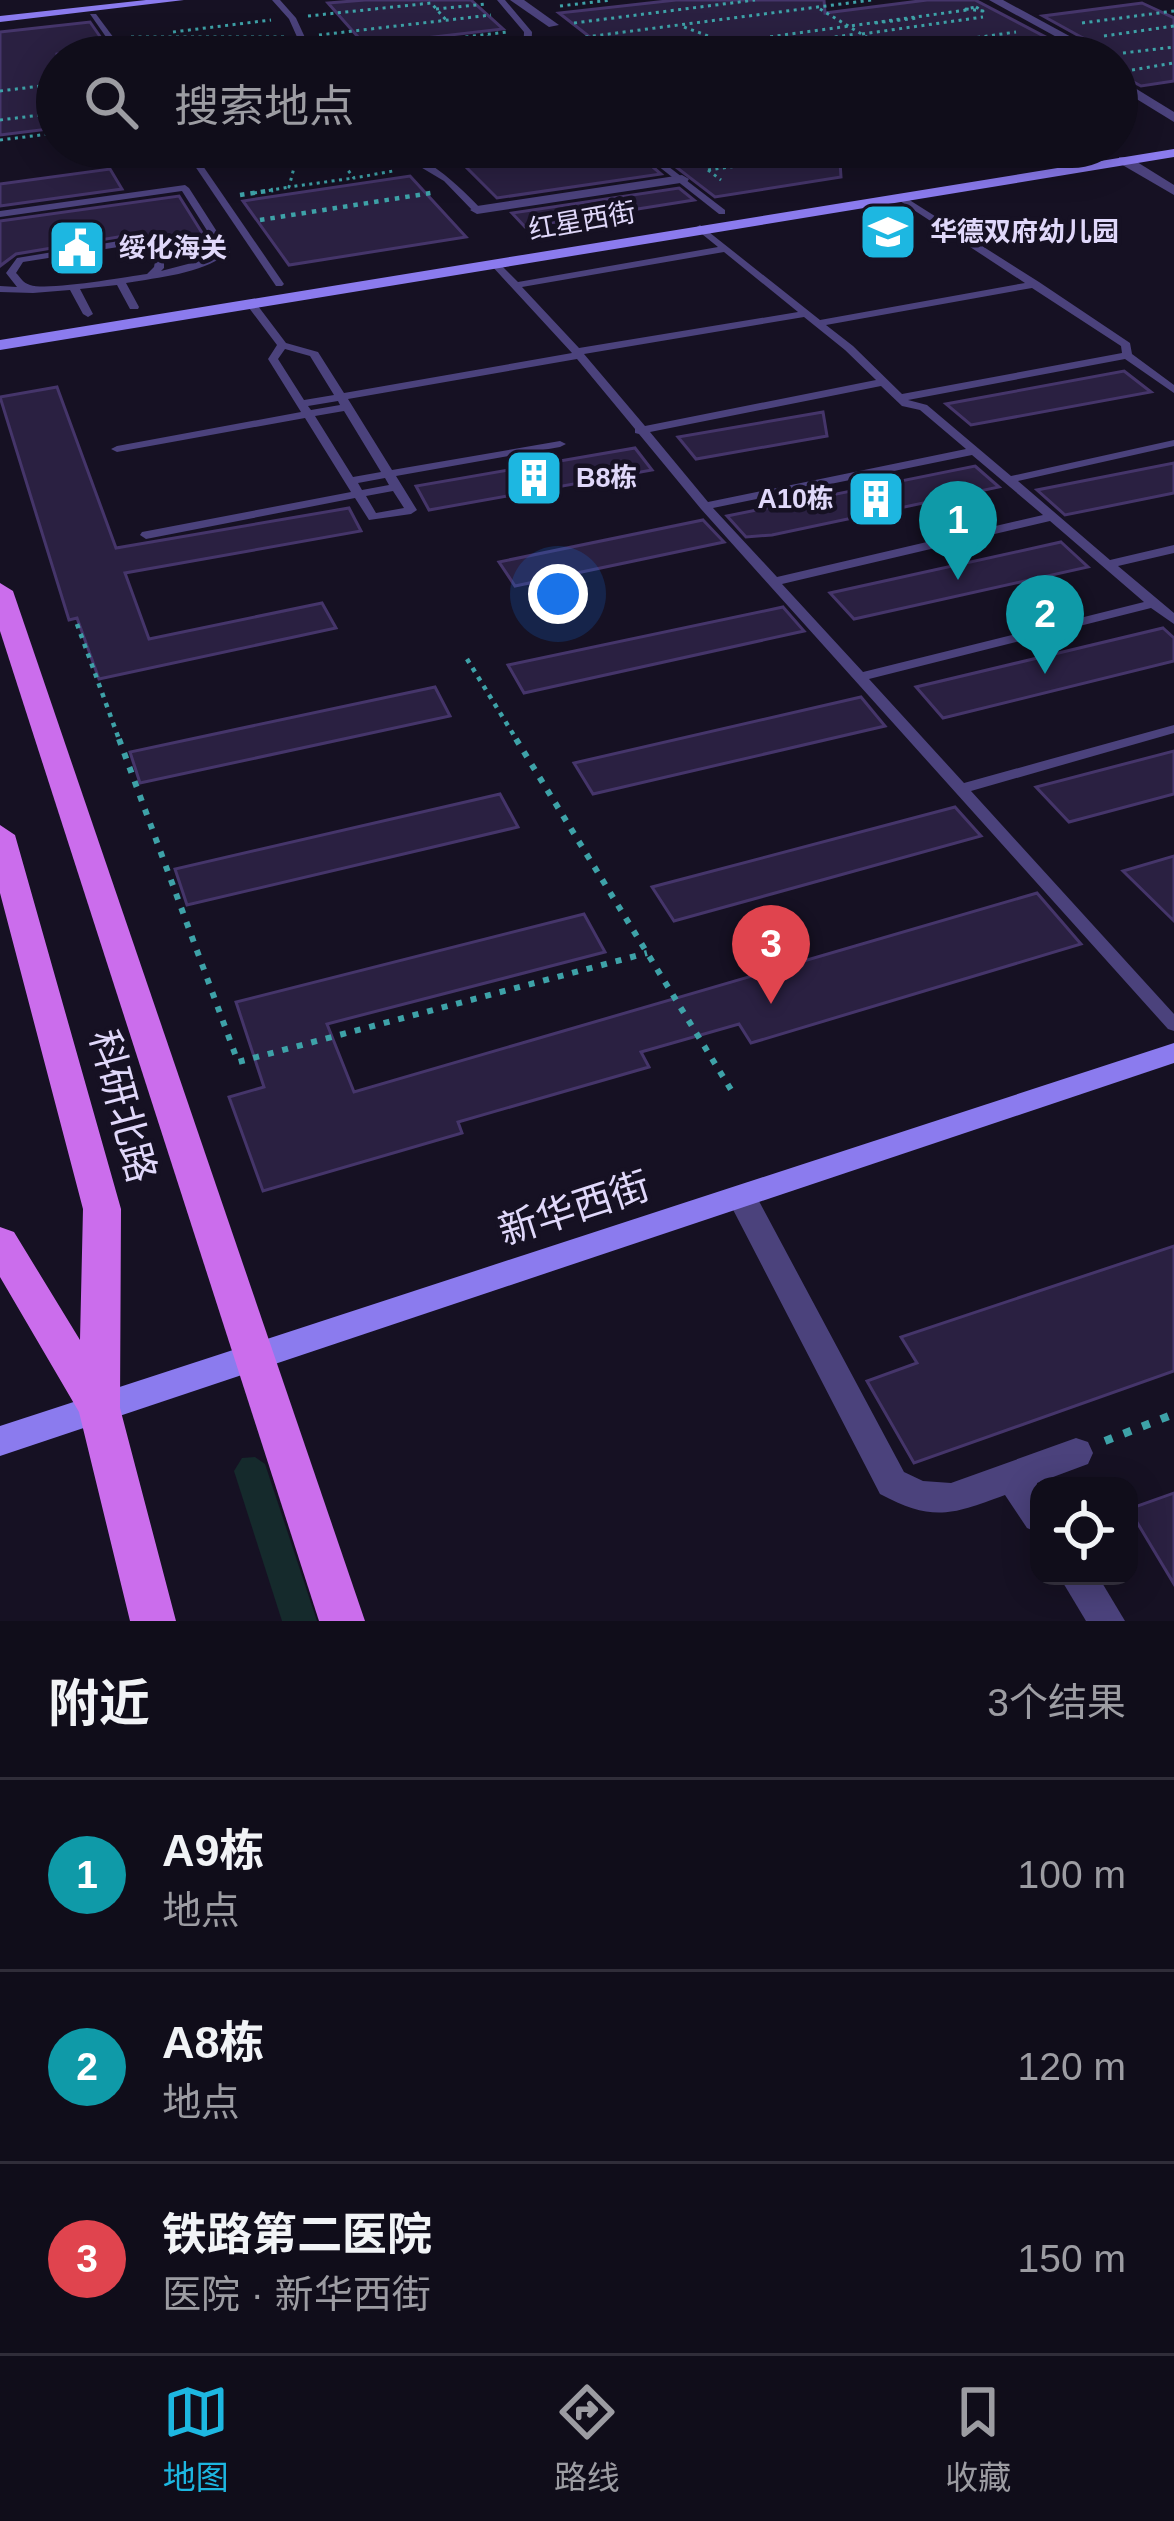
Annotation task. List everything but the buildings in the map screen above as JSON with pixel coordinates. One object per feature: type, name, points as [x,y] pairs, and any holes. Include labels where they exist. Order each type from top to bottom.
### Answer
[{"type":"main road","points":[[0,19],[178,0]]},
{"type":"main road","name":"红星西街","points":[[1138,145],[1174,140]]},
{"type":"main road","name":"红星西街","points":[[1138,158],[1174,153]]},
{"type":"main road","name":"红星西街","points":[[0,328],[494,263],[1005,168]]},
{"type":"main road","name":"红星西街","points":[[0,345],[246,297],[279,284],[1074,168]]},
{"type":"main road","points":[[0,591],[342,1621]]},
{"type":"main road","name":"科研北路","points":[[0,836],[102,1209],[99,1408],[153,1621]]},
{"type":"main road","name":"新华西街","points":[[0,1441],[1174,1053]]},
{"type":"main road","name":"科研北路","points":[[0,1243],[99,1408]]},
{"type":"street","points":[[995,0],[1063,36]]},
{"type":"street","points":[[508,4],[532,9],[553,25]]},
{"type":"street","points":[[1138,91],[1174,118]]},
{"type":"street","points":[[1137,168],[1174,190]]},
{"type":"street","points":[[477,211],[682,179]]},
{"type":"street","points":[[742,1198],[892,1483],[920,1497],[951,1499],[1076,1453]]},
{"type":"street","points":[[1013,1478],[1030,1504]]},
{"type":"street","points":[[1083,1585],[1107,1621]]},
{"type":"lane","points":[[276,0],[301,36]]},
{"type":"lane","points":[[508,4],[527,36]]},
{"type":"lane","points":[[93,16],[109,36]]},
{"type":"lane","points":[[200,168],[279,284]]},
{"type":"lane","points":[[426,168],[458,189],[477,211]]},
{"type":"lane","points":[[667,168],[682,179],[714,220],[725,249],[819,323],[900,398],[923,407],[1174,620]]},
{"type":"lane","points":[[0,214],[185,188],[225,252],[208,264],[119,280],[35,291],[0,289]]},
{"type":"lane","points":[[901,196],[1126,345],[1127,355]]},
{"type":"lane","points":[[35,291],[13,278],[12,269],[20,260],[131,242],[147,244],[161,255],[159,268],[151,274]]},
{"type":"lane","points":[[514,286],[725,249]]},
{"type":"lane","points":[[494,263],[578,354],[705,506],[1174,1025]]},
{"type":"lane","points":[[119,280],[134,307]]},
{"type":"lane","points":[[819,323],[1036,284]]},
{"type":"lane","points":[[74,287],[88,314]]},
{"type":"lane","points":[[246,297],[282,345],[314,354],[411,510],[373,517],[273,359],[282,345]]},
{"type":"lane","points":[[117,448],[578,354],[807,313]]},
{"type":"lane","points":[[900,398],[1127,355],[1174,390]]},
{"type":"lane","points":[[639,431],[884,382]]},
{"type":"lane","points":[[1009,480],[1174,443]]},
{"type":"lane","points":[[350,481],[560,444]]},
{"type":"lane","points":[[705,506],[974,451]]},
{"type":"lane","points":[[146,535],[396,487]]},
{"type":"lane","points":[[773,581],[1052,517]]},
{"type":"lane","points":[[1108,564],[1174,549]]},
{"type":"lane","points":[[860,677],[1154,603]]},
{"type":"lane","points":[[961,790],[1174,729]]},
{"type":"path","points":[[532,9],[611,0]]},
{"type":"path","points":[[553,25],[755,0]]},
{"type":"path","points":[[607,36],[872,0]]},
{"type":"path","points":[[301,36],[508,4]]},
{"type":"path","points":[[436,9],[508,4]]},
{"type":"path","points":[[817,7],[864,36]]},
{"type":"path","points":[[777,36],[966,8]]},
{"type":"path","points":[[846,36],[1018,12]]},
{"type":"path","points":[[681,25],[700,36]]},
{"type":"path","points":[[475,36],[527,30]]},
{"type":"path","points":[[138,36],[173,32],[210,36]]},
{"type":"path","points":[[1138,52],[1174,47]]},
{"type":"path","points":[[1138,71],[1174,63]]},
{"type":"path","points":[[0,91],[36,87]]},
{"type":"path","points":[[0,120],[36,116]]},
{"type":"path","points":[[0,140],[36,136]]},
{"type":"path","points":[[289,187],[294,168]]},
{"type":"path","points":[[346,168],[354,178]]},
{"type":"path","points":[[219,198],[412,168]]},
{"type":"path","points":[[721,180],[708,170],[722,168]]},
{"type":"path","points":[[236,224],[458,189]]},
{"type":"path","points":[[77,624],[238,1062],[647,952]]},
{"type":"path","points":[[466,659],[733,1093]]},
{"type":"path","points":[[1076,1453],[1174,1414]]},
{"type":"green space","points":[[255,1457],[265,1464],[317,1621],[282,1621],[234,1471],[242,1458]]},
{"type":"place","name":"华德双府幼儿园","points":[[888,232]]},
{"type":"place","name":"绥化海关","points":[[77,248]]},
{"type":"place","name":"B8栋","points":[[534,478]]},
{"type":"place","name":"A10栋","points":[[876,499]]},
{"type":"place","name":"A9栋","points":[[958,580]]},
{"type":"place","name":"A8栋","points":[[1045,674]]},
{"type":"place","name":"铁路第二医院","points":[[771,1004]]}]
